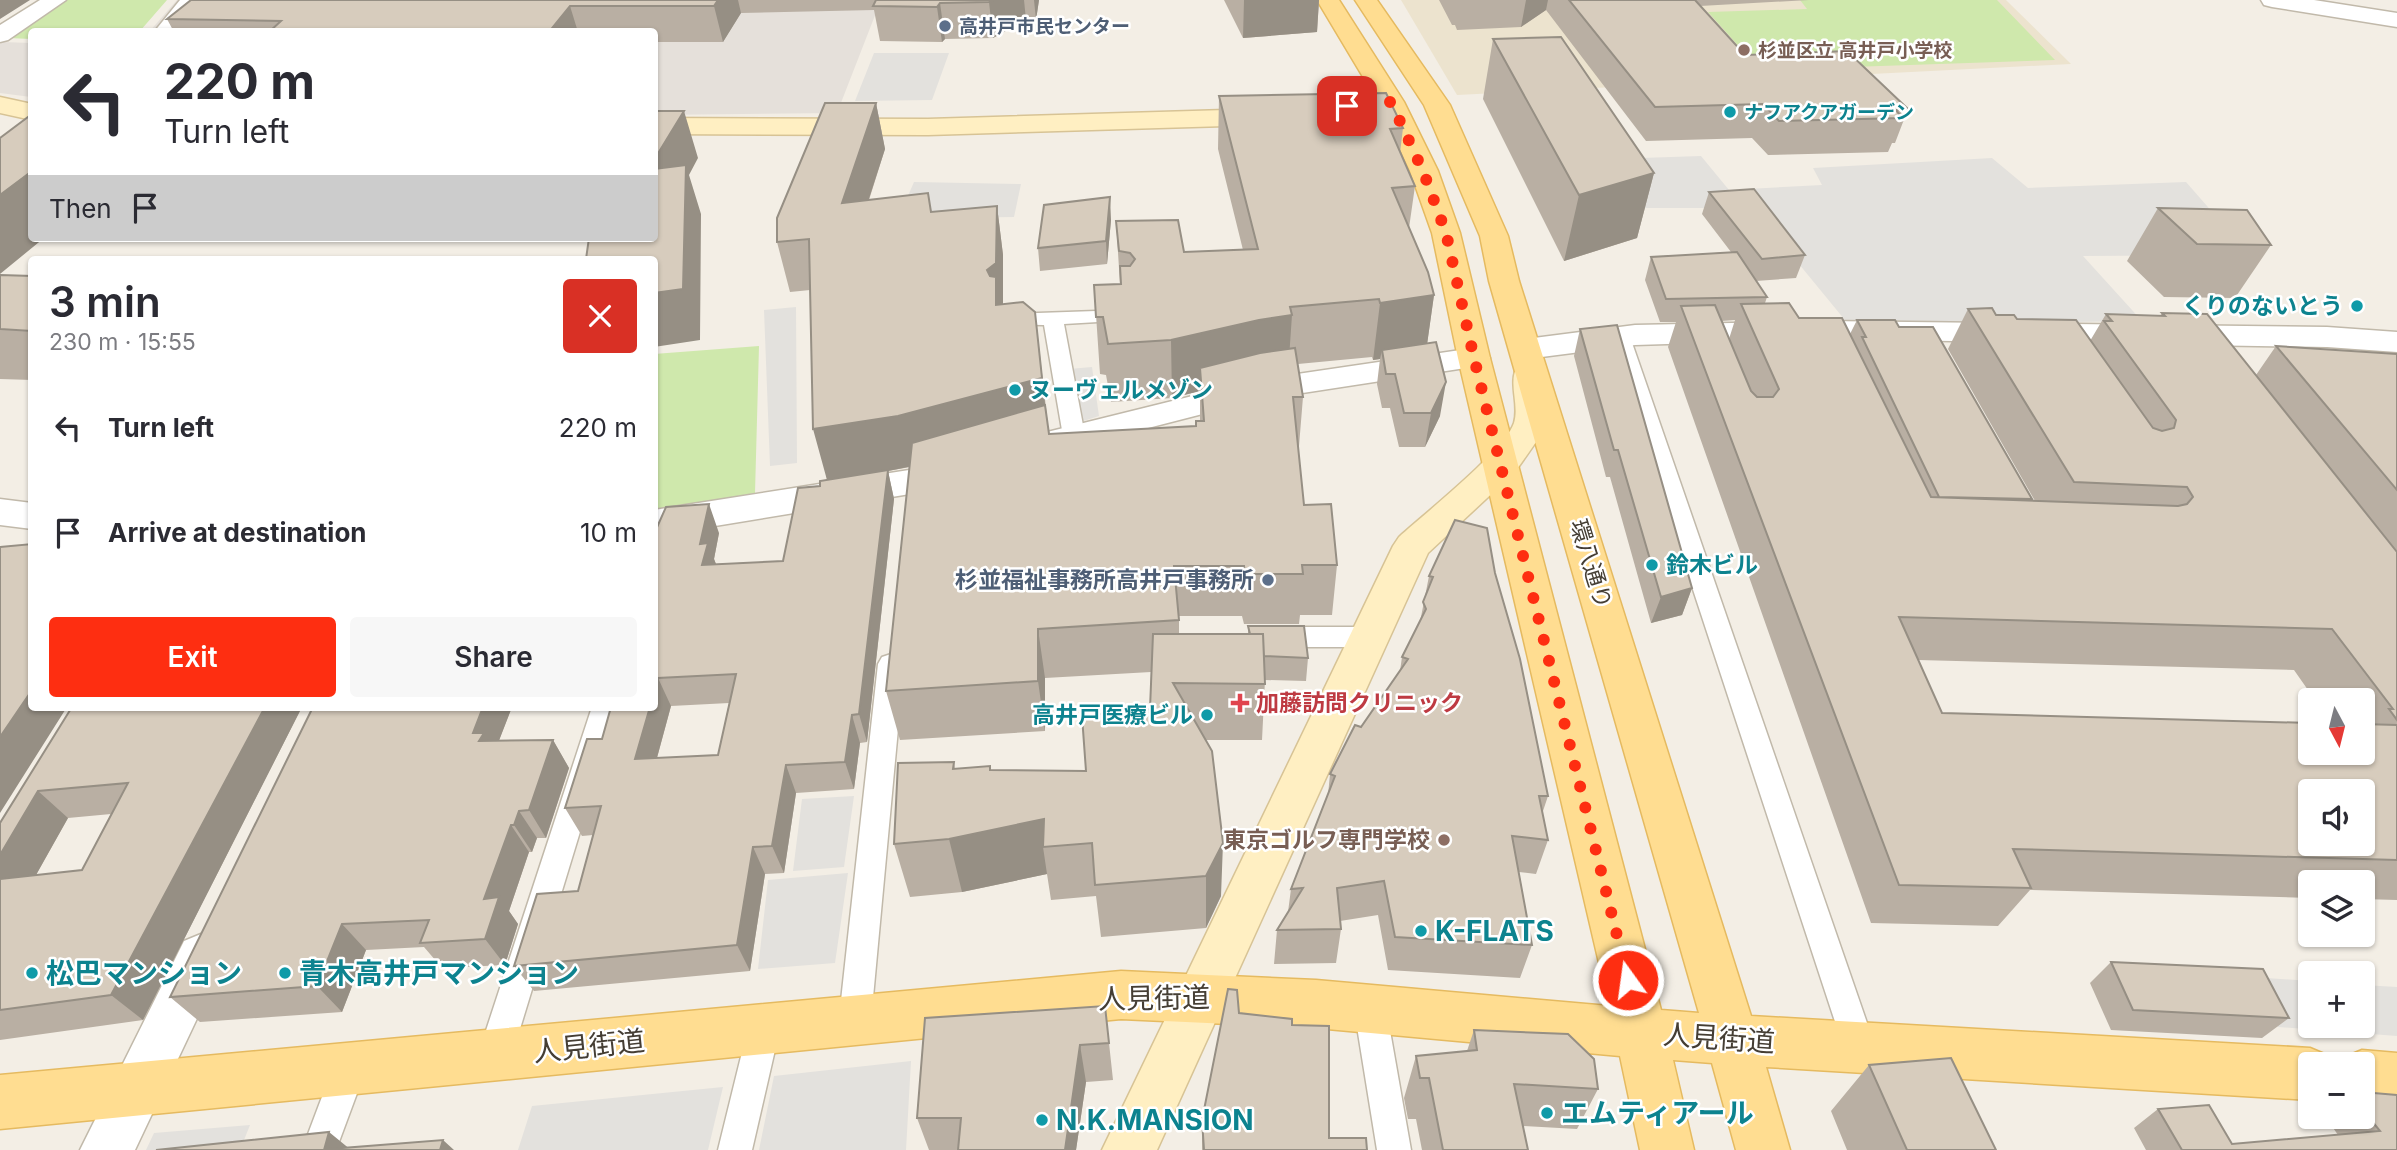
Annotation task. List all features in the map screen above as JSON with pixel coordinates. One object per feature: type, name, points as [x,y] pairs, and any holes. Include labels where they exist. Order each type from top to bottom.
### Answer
[{"type":"main road","points":[[1328,0],[1391,102],[1423,171],[1446,233],[1474,358],[1641,1033],[1667,1150]]},
{"type":"main road","name":"環八通り","points":[[1366,0],[1437,105],[1494,236],[1763,1150]]},
{"type":"main road","name":"人見街道","points":[[0,1102],[1121,995],[1203,996],[1641,1033],[1860,1048],[1924,1070],[2298,1074]]},
{"type":"main road","points":[[2375,1077],[2397,1079]]},
{"type":"street","points":[[1,33],[55,0]]},
{"type":"street","points":[[2272,0],[2397,20]]},
{"type":"street","points":[[1358,105],[1391,102]]},
{"type":"street","points":[[0,106],[28,111]]},
{"type":"street","points":[[658,126],[941,127],[1226,118],[1292,111]]},
{"type":"street","points":[[2188,336],[2213,369]]},
{"type":"street","points":[[1129,1150],[1412,546],[1502,464],[1531,424],[1528,354],[1620,337],[1714,345],[1831,342],[2055,345],[2188,336],[2327,337],[2397,342]]},
{"type":"street","points":[[660,531],[909,496],[996,456],[1257,390],[1474,358]]},
{"type":"street","points":[[0,512],[28,516]]},
{"type":"street","points":[[107,1150],[221,916]]},
{"type":"lane","points":[[164,28],[188,0]]},
{"type":"lane","points":[[1006,320],[1125,316]]},
{"type":"lane","points":[[1054,319],[1074,436]]},
{"type":"lane","points":[[1620,337],[1860,1048]]},
{"type":"lane","points":[[855,1019],[894,634]]},
{"type":"lane","points":[[1251,637],[1370,637]]},
{"type":"lane","points":[[495,1055],[604,711]]},
{"type":"lane","points":[[1370,1008],[1394,1150]]},
{"type":"lane","points":[[735,1150],[764,1028]]},
{"type":"lane","points":[[320,1150],[349,1069]]},
{"type":"shaded area","points":[[177,0],[881,0],[837,113],[658,115],[658,28],[152,28]]},
{"type":"shaded area","name":"杉並区立 高井戸小学校","points":[[1401,0],[2006,0],[2071,64],[1457,95]]},
{"type":"shaded area","points":[[28,43],[28,97],[0,93],[0,44]]},
{"type":"shaded area","points":[[874,53],[949,53],[932,100],[855,101]]},
{"type":"shaded area","points":[[1701,156],[1729,190],[1822,185],[1813,168],[1992,158],[2028,188],[2186,182],[2250,255],[2083,256],[2142,321],[1849,325],[1753,208],[1640,208],[1611,159]]},
{"type":"shaded area","points":[[914,182],[1021,184],[1014,217],[872,219],[904,205]]},
{"type":"shaded area","points":[[796,307],[797,463],[770,466],[764,310]]},
{"type":"shaded area","points":[[1092,367],[1099,416],[1077,423],[1069,369]]},
{"type":"shaded area","points":[[854,796],[844,867],[793,871],[802,799]]},
{"type":"shaded area","points":[[848,873],[835,963],[758,969],[768,880]]},
{"type":"shaded area","points":[[2252,977],[2298,980],[2298,1029],[2278,1027]]},
{"type":"shaded area","points":[[2375,986],[2397,987],[2397,1036],[2375,1034]]},
{"type":"shaded area","points":[[911,1061],[906,1150],[759,1150],[774,1076]]},
{"type":"shaded area","points":[[723,1087],[708,1150],[518,1150],[532,1106]]},
{"type":"shaded area","points":[[250,1125],[240,1150],[146,1150],[154,1133]]},
{"type":"green space","points":[[67,0],[167,0],[143,28],[28,28],[28,39],[8,38]]},
{"type":"green space","points":[[1800,0],[1997,0],[2055,60],[1760,70],[1708,12],[1807,9]]},
{"type":"green space","points":[[759,346],[755,493],[658,509],[658,354]]},
{"type":"building","points":[[191,0],[718,0],[714,6],[570,6],[552,28],[273,28],[281,21],[167,19]]},
{"type":"building","points":[[876,0],[994,0],[940,3],[937,7],[873,6]]},
{"type":"building","points":[[1569,0],[1695,0],[1745,55],[1847,51],[1908,109],[1896,110],[1902,118],[1779,121],[1763,104],[1655,107]]},
{"type":"building","points":[[1561,37],[1654,173],[1579,195],[1493,39]]},
{"type":"building","points":[[1386,93],[1403,128],[1390,129],[1415,186],[1392,188],[1428,272],[1434,295],[1380,303],[1379,299],[1290,307],[1292,315],[1171,340],[1108,344],[1103,317],[1096,317],[1094,285],[1121,284],[1120,266],[1130,266],[1135,259],[1130,253],[1119,251],[1116,221],[1178,220],[1184,252],[1258,249],[1219,96]]},
{"type":"building","points":[[825,103],[876,103],[842,203],[928,193],[931,212],[997,206],[996,263],[987,270],[990,276],[996,277],[996,305],[1023,302],[1035,312],[1042,378],[898,416],[813,429],[809,239],[777,242],[777,218]]},
{"type":"building","points":[[658,111],[684,111],[658,153]]},
{"type":"building","points":[[28,117],[28,174],[0,195],[0,138]]},
{"type":"building","points":[[686,165],[683,289],[658,292],[658,256],[586,256],[588,242],[658,242],[658,168]]},
{"type":"building","points":[[1754,189],[1805,255],[1762,259],[1709,192]]},
{"type":"building","points":[[1110,197],[1106,241],[1038,248],[1044,205]]},
{"type":"building","points":[[2158,208],[2247,210],[2271,245],[2197,244]]},
{"type":"building","points":[[1737,252],[1767,297],[1666,299],[1651,257]]},
{"type":"building","points":[[0,275],[28,276],[28,331],[0,329]]},
{"type":"building","points":[[1789,303],[1799,318],[1842,318],[1931,497],[2178,506],[2187,504],[2193,497],[2187,487],[2074,482],[1968,309],[1992,308],[1996,315],[2014,315],[2017,319],[2076,320],[2153,428],[2162,431],[2174,428],[2176,420],[2104,321],[2112,321],[2106,314],[2207,314],[2397,552],[2397,720],[2389,709],[2393,709],[2332,629],[1899,617],[1942,713],[2298,723],[2298,765],[2375,765],[2375,724],[2397,725],[2397,860],[2013,849],[2031,888],[1899,885],[1681,306],[1715,305],[1751,391],[1757,397],[1773,397],[1779,389],[1741,304]]},
{"type":"building","points":[[1857,320],[1895,320],[1899,327],[1933,327],[2032,499],[1939,497],[1862,337],[1866,337]]},
{"type":"building","points":[[1617,325],[1692,588],[1661,597],[1618,450],[1614,450],[1580,329]]},
{"type":"building","points":[[1436,342],[1446,382],[1431,413],[1404,413],[1395,374],[1386,374],[1382,350]]},
{"type":"building","points":[[2276,346],[2397,354],[2397,490]]},
{"type":"building","points":[[1295,348],[1303,397],[1293,397],[1304,505],[1331,504],[1337,565],[1302,565],[1303,574],[1245,574],[1244,566],[1174,566],[1179,620],[1038,629],[1038,681],[886,691],[912,443],[1045,405],[1049,434],[1196,426],[1196,421],[1204,421],[1200,368],[1260,353]]},
{"type":"building","points":[[888,470],[859,714],[852,715],[845,762],[786,765],[772,846],[753,847],[737,945],[514,966],[537,894],[578,891],[601,806],[565,808],[587,739],[602,739],[610,711],[649,711],[635,759],[718,755],[736,674],[658,678],[658,525],[666,507],[709,504],[700,544],[708,543],[702,565],[783,561],[798,488],[820,486],[820,481]]},
{"type":"building","points":[[1455,520],[1487,528],[1495,573],[1520,659],[1548,796],[1539,796],[1548,840],[1512,836],[1532,945],[1395,937],[1384,881],[1337,888],[1341,929],[1277,930],[1303,888],[1291,889],[1335,776],[1330,774],[1355,725],[1361,727],[1408,659],[1402,657],[1426,609],[1423,602],[1433,577],[1429,576]]},
{"type":"building","points":[[28,544],[28,696],[0,737],[0,547]]},
{"type":"building","points":[[1248,626],[1304,626],[1308,658],[1264,656],[1263,634],[1250,634]]},
{"type":"building","points":[[1153,634],[1263,634],[1265,684],[1173,683],[1212,751],[1223,843],[1206,876],[1095,885],[1092,843],[1043,847],[1044,819],[949,839],[894,844],[898,763],[954,762],[953,769],[990,766],[990,770],[1086,771],[1082,716],[1150,709]]},
{"type":"building","points":[[70,711],[263,711],[111,995],[0,1010],[0,879],[82,870],[128,783],[38,791],[0,855],[0,823]]},
{"type":"building","points":[[311,711],[481,711],[473,733],[484,733],[479,741],[553,740],[529,810],[519,811],[514,825],[511,825],[484,899],[499,897],[485,939],[420,943],[429,920],[342,924],[317,986],[170,997]]},
{"type":"building","points":[[2111,962],[2263,969],[2289,1018],[2133,1010]]},
{"type":"building","points":[[1228,989],[1237,990],[1239,1013],[1292,1019],[1292,1025],[1329,1026],[1329,1138],[1366,1138],[1367,1150],[1204,1150],[1202,1120]]},
{"type":"building","points":[[1105,1006],[1109,1043],[1080,1045],[1065,1150],[958,1150],[961,1118],[917,1118],[925,1018]]},
{"type":"building","points":[[1474,1030],[1568,1034],[1594,1059],[1598,1089],[1514,1084],[1528,1150],[1443,1150],[1429,1078],[1420,1078],[1416,1056],[1477,1050]]},
{"type":"building","points":[[1951,1058],[1996,1150],[1907,1150],[1869,1065]]},
{"type":"building","points":[[2375,1093],[2397,1095],[2397,1150],[2182,1150],[2158,1109],[2209,1105],[2232,1144],[2380,1131],[2375,1125]]},
{"type":"building","points":[[329,1132],[324,1150],[156,1150]]},
{"type":"building","points":[[443,1140],[440,1150],[330,1150],[330,1149]]},
{"type":"place","name":"高井戸市民センター","points":[[945,26]]},
{"type":"place","name":"杉並区立 高井戸小学校","points":[[1744,50]]},
{"type":"place","name":"ナフアクアガーデン","points":[[1730,112]]},
{"type":"place","name":"くりのないとう","points":[[2357,306]]},
{"type":"place","name":"ヌーヴェルメゾン","points":[[1015,390]]},
{"type":"place","name":"鈴木ビル","points":[[1652,565]]},
{"type":"place","name":"杉並福祉事務所高井戸事務所","points":[[1268,580]]},
{"type":"place","name":"加藤訪問クリニック","points":[[1240,703]]},
{"type":"place","name":"高井戸医療ビル","points":[[1207,715]]},
{"type":"place","name":"東京ゴルフ専門学校","points":[[1444,840]]},
{"type":"place","name":"K-FLATS","points":[[1421,931]]},
{"type":"place","name":"松巴マンション","points":[[32,973]]},
{"type":"place","name":"青木高井戸マンション","points":[[285,973]]},
{"type":"place","name":"エムティアール","points":[[1547,1113]]},
{"type":"place","name":"N.K.MANSION","points":[[1042,1120]]},
{"type":"route","points":[[1347,106],[1391,102],[1423,171],[1446,233],[1474,358],[1628,980]]}]
